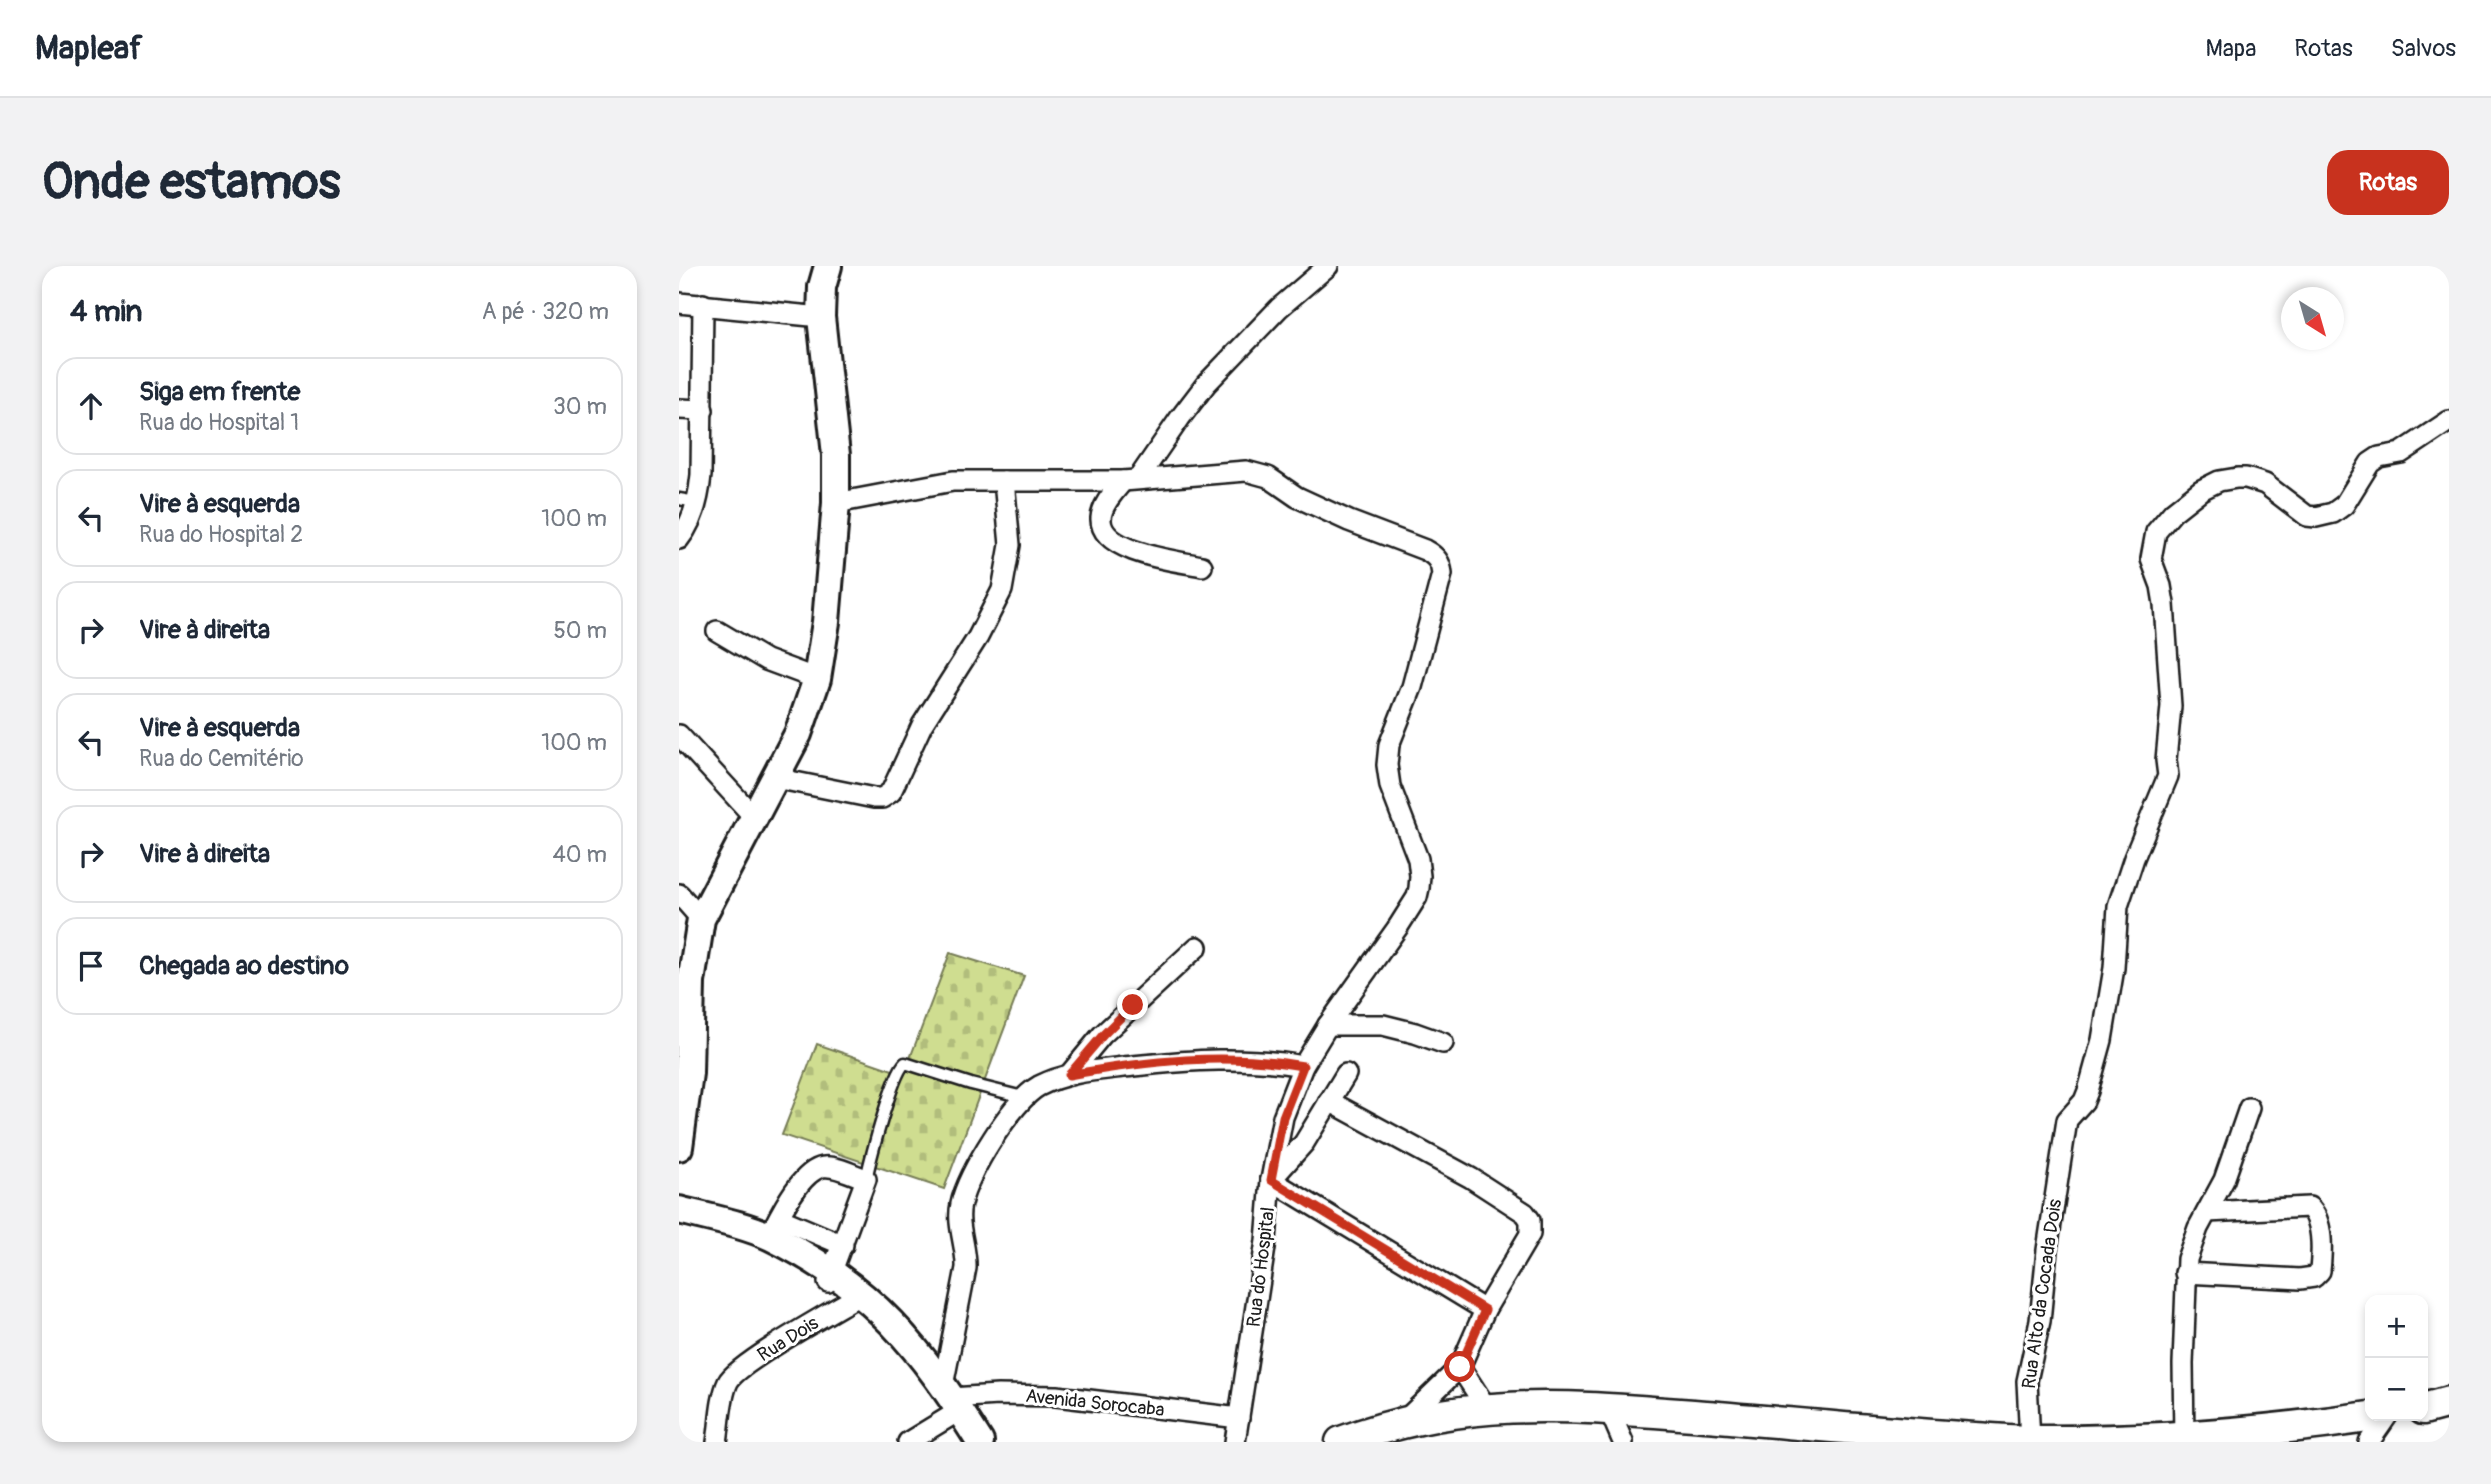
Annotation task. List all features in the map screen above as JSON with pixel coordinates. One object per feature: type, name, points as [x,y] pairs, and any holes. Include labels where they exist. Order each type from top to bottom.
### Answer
[{"type":"main road","points":[[2428,1408],[2449,1402]]},
{"type":"main road","points":[[1341,1442],[1403,1422],[1486,1408],[1608,1407],[1891,1436],[2030,1441],[2226,1439],[2365,1418]]},
{"type":"street","points":[[679,1147],[689,1073],[685,983],[701,919],[798,734],[817,679],[826,622],[836,503],[836,455],[821,317],[822,287],[828,266]]},
{"type":"street","points":[[1202,566],[1139,552],[1117,542],[1107,534],[1101,521],[1102,515],[1108,502],[1131,480],[1206,384],[1279,308],[1328,266]]},
{"type":"street","points":[[679,303],[821,317]]},
{"type":"street","points":[[679,539],[688,525],[687,500],[701,475],[703,304]]},
{"type":"street","points":[[679,409],[703,410]]},
{"type":"street","name":"Rua Alto da Cocada Dois","points":[[2030,1441],[2027,1381],[2040,1321],[2047,1250],[2068,1117],[2086,1097],[2102,1041],[2114,968],[2118,906],[2134,858],[2168,776],[2166,760],[2171,706],[2164,604],[2161,586],[2151,559],[2156,532],[2173,512],[2201,490],[2219,481],[2237,478],[2265,484],[2307,516],[2333,513],[2344,505],[2370,463],[2379,457],[2401,453],[2449,421]]},
{"type":"street","points":[[836,503],[953,481],[1131,480],[1246,471],[1279,483],[1297,497],[1349,521],[1425,550],[1436,557],[1441,565],[1441,575],[1412,687],[1392,735],[1387,765],[1390,786],[1418,859],[1420,877],[1417,897],[1328,1025],[1303,1066],[1283,1117],[1271,1180],[1485,1310]]},
{"type":"street","points":[[775,778],[874,798],[882,798],[891,792],[922,724],[978,637],[1002,590],[1010,545],[1004,481]]},
{"type":"street","points":[[717,631],[766,660],[817,679]]},
{"type":"street","points":[[679,735],[755,818]]},
{"type":"street","points":[[679,894],[701,919]]},
{"type":"street","points":[[1069,1075],[1108,1030],[1198,947]]},
{"type":"street","points":[[1328,1025],[1383,1025],[1443,1043]]},
{"type":"street","points":[[963,1442],[948,1400],[966,1268],[960,1219],[962,1197],[983,1155],[1010,1112],[1023,1097],[1040,1086],[1069,1075],[1205,1059],[1253,1059],[1303,1066]]},
{"type":"street","name":"Rua do Hospital","points":[[1235,1442],[1266,1241],[1271,1180],[1304,1143],[1346,1074]]},
{"type":"street","points":[[1329,1101],[1471,1178],[1525,1213],[1532,1227],[1521,1251],[1485,1310],[1460,1367],[1403,1422]]},
{"type":"street","points":[[2184,1439],[2185,1273],[2191,1243],[2224,1180],[2249,1108]]},
{"type":"street","points":[[774,1227],[804,1179],[817,1169],[828,1167],[866,1179],[831,1277]]},
{"type":"street","points":[[679,1204],[679,1210],[774,1227],[843,1245]]},
{"type":"street","points":[[2185,1273],[2300,1279],[2314,1277],[2321,1271],[2317,1216],[2309,1207],[2207,1212]]},
{"type":"street","points":[[679,1223],[713,1231],[759,1247],[831,1277]]},
{"type":"street","points":[[774,1227],[855,1295],[919,1373],[948,1400],[980,1442]]},
{"type":"street","name":"Rua Dois","points":[[717,1442],[729,1381],[748,1363],[855,1295]]},
{"type":"street","points":[[1460,1367],[1486,1408]]},
{"type":"street","name":"Avenida Sorocaba","points":[[948,1400],[998,1395],[1056,1396],[1238,1418]]},
{"type":"street","points":[[908,1442],[948,1400]]},
{"type":"street","points":[[1608,1407],[1623,1442]]},
{"type":"street","points":[[2369,1442],[2384,1421]]},
{"type":"lane","points":[[866,1179],[900,1068],[905,1063],[1023,1097]]},
{"type":"green space","points":[[950,953],[1024,976],[944,1189],[782,1135],[817,1044],[904,1074]]},
{"type":"route","points":[[1133,1005],[1069,1075],[1205,1059],[1253,1059],[1303,1066],[1283,1117],[1271,1180],[1485,1310],[1460,1367]]}]
